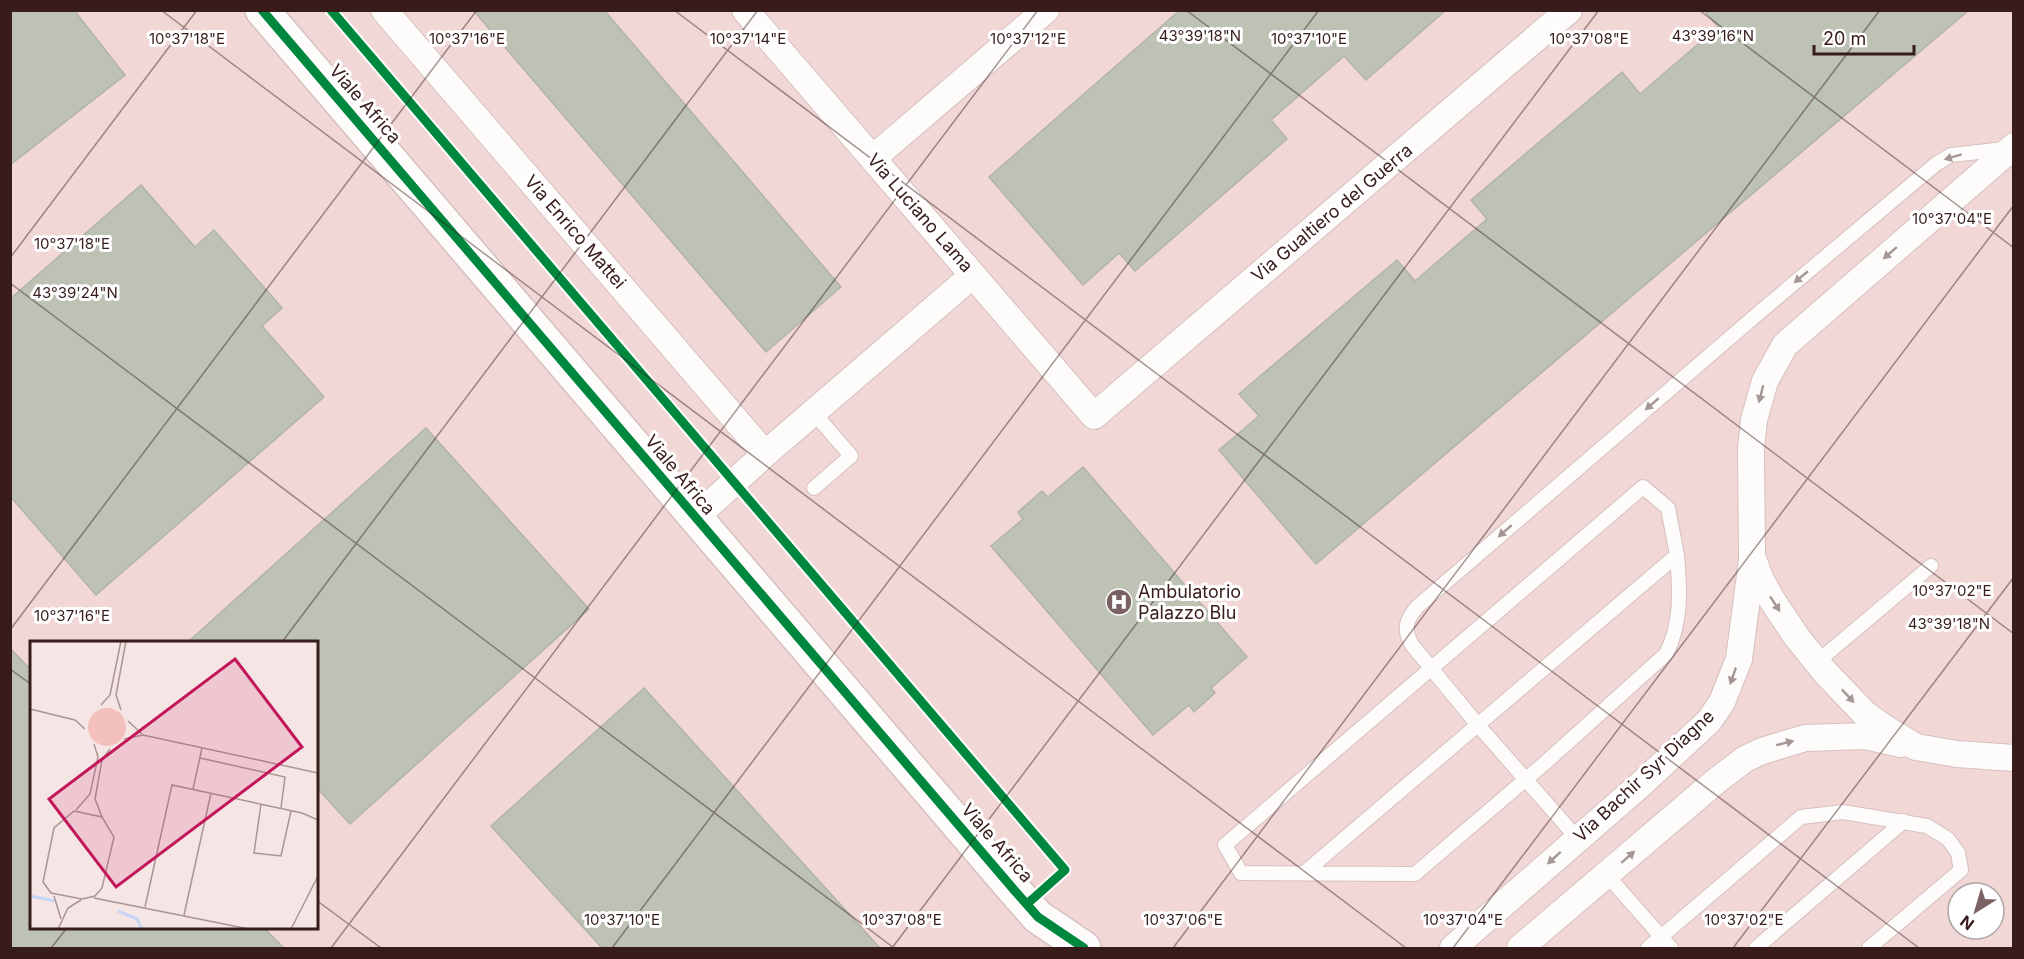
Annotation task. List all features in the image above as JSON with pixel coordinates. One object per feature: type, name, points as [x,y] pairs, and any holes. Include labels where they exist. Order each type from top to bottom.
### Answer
[{"type":"street","name":"Viale Africa","points":[[262,10],[1038,917],[1084,948]]},
{"type":"street","name":"Via Enrico Mattei","points":[[384,10],[765,454]]},
{"type":"street","name":"Via Luciano Lama","points":[[745,10],[1094,416]]},
{"type":"street","points":[[873,158],[1046,10]]},
{"type":"street","name":"Via Gualtiero del Guerra","points":[[1094,416],[1569,10]]},
{"type":"street","name":"Via Bachir Syr Diagne","points":[[1453,948],[1640,785],[1709,721],[1722,702],[1739,659],[1752,556],[1751,448],[1754,420],[1765,381],[1775,358],[1785,345],[2012,147]]},
{"type":"street","points":[[695,518],[765,454],[973,275]]},
{"type":"street","name":"Via Bachir Syr Diagne","points":[[1752,556],[1772,600],[1817,662],[1864,713],[1916,747]]},
{"type":"street","name":"Via Bachir Syr Diagne","points":[[1520,948],[1715,782],[1745,759],[1762,751],[1805,738],[1865,736],[1957,754],[2013,758]]},
{"type":"street","name":"Viale Africa","points":[[1038,917],[1051,948]]},
{"type":"lane","points":[[1577,838],[1477,724],[1412,645],[1406,634],[1406,621],[1417,607],[1761,311],[1936,164],[1951,155],[2012,147]]},
{"type":"lane","points":[[814,412],[851,456],[814,488]]},
{"type":"lane","points":[[1643,487],[1668,508],[1677,555],[1680,592],[1674,640],[1666,654],[1527,779],[1415,874],[1241,873],[1225,845],[1432,668],[1643,487]]},
{"type":"lane","points":[[1304,873],[1677,555]]},
{"type":"lane","points":[[1817,662],[1931,566]]},
{"type":"lane","points":[[1647,948],[1801,817],[1843,812],[1927,826],[1948,839],[1958,853],[1961,870],[1869,948]]},
{"type":"lane","points":[[1756,948],[1904,821]]},
{"type":"lane","points":[[1607,875],[1671,948]]},
{"type":"shaded area","points":[[10,11],[2013,11],[2013,948],[11,948]]},
{"type":"building","points":[[10,10],[74,10],[125,75],[10,165]]},
{"type":"building","points":[[473,10],[604,10],[841,287],[766,352]]},
{"type":"building","points":[[1180,10],[1446,10],[1366,80],[1344,56],[1271,120],[1287,139],[1135,271],[1119,253],[1083,285],[989,177]]},
{"type":"building","points":[[1704,10],[1969,10],[1316,564],[1219,450],[1259,416],[1239,394],[1397,260],[1415,281],[1487,219],[1471,200],[1622,72],[1640,94],[1718,27]]},
{"type":"building","points":[[141,185],[195,247],[214,230],[282,308],[262,326],[324,397],[96,595],[10,496],[10,299]]},
{"type":"building","points":[[426,428],[589,609],[350,824],[318,789],[318,641],[189,641]]},
{"type":"building","name":"Ambulatorio Palazzo Blu","points":[[1083,467],[1247,657],[1211,688],[1215,693],[1194,712],[1189,705],[1153,735],[991,546],[1023,519],[1018,512],[1042,491],[1048,497]]},
{"type":"building","points":[[10,648],[30,669],[30,929],[265,929],[284,948],[10,948]]},
{"type":"building","points":[[644,688],[880,948],[602,948],[491,826]]},
{"type":"cycle path","points":[[262,10],[1015,891],[1038,917],[1084,948]]},
{"type":"cycle path","points":[[331,10],[1065,870],[1027,904]]},
{"type":"place","name":"Ambulatorio Palazzo Blu","points":[[1119,602]]}]
